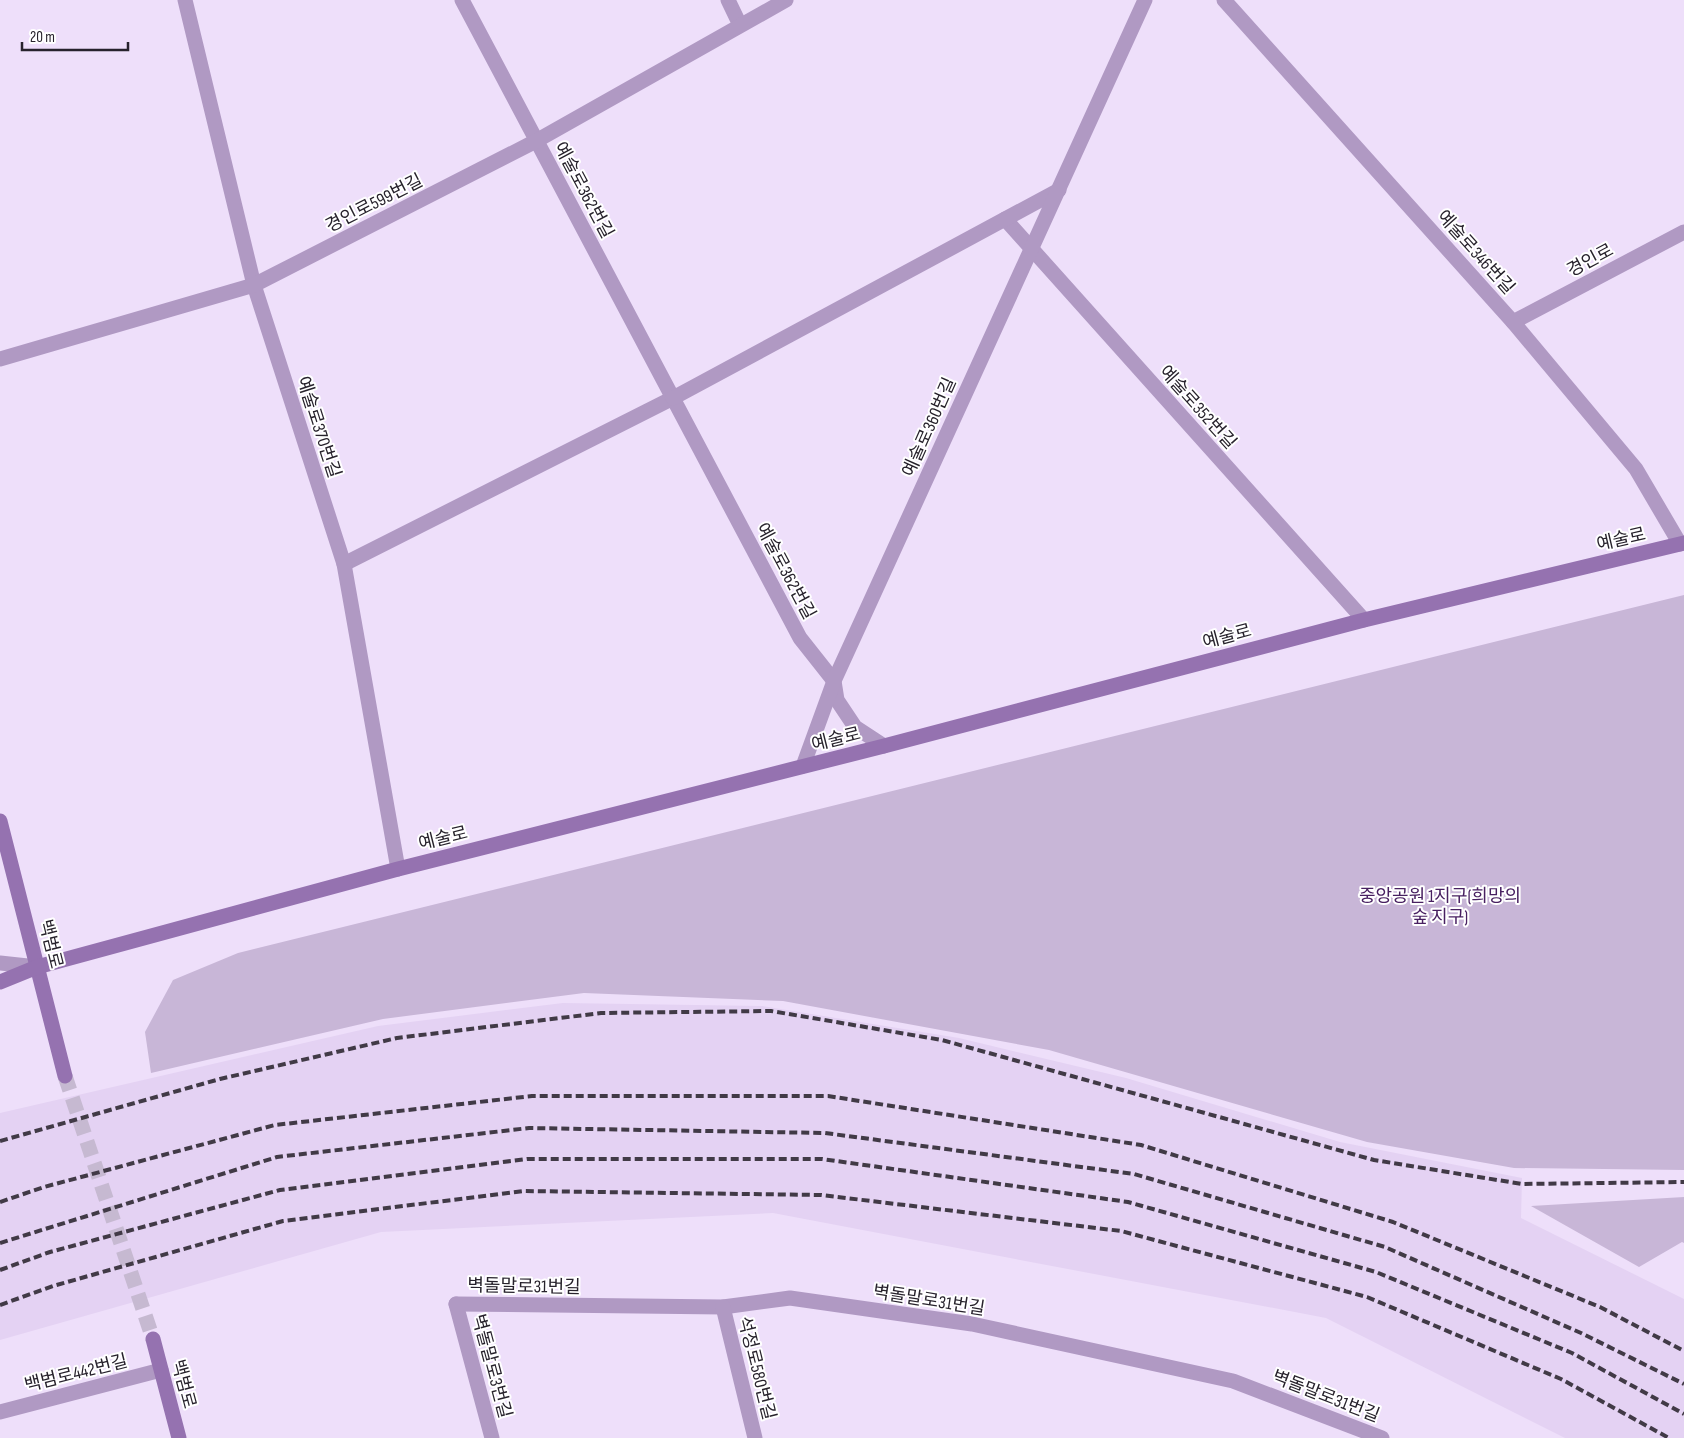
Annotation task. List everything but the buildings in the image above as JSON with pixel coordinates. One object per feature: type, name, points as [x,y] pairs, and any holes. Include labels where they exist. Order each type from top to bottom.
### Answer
[{"type":"street","name":"예술로370번길","points":[[185,0],[254,285],[344,564],[398,869]]},
{"type":"street","name":"예술로362번길","points":[[462,0],[800,638],[834,680],[837,700],[855,727],[884,746]]},
{"type":"street","points":[[728,0],[740,25]]},
{"type":"street","name":"경인로599번길","points":[[0,358],[254,285],[536,141],[786,0]]},
{"type":"street","name":"예술로360번길","points":[[803,766],[834,680],[1145,0]]},
{"type":"street","name":"예술로346번길","points":[[1224,0],[1513,322],[1636,469],[1682,544]]},
{"type":"street","points":[[344,564],[673,398],[1059,190]]},
{"type":"street","name":"예술로352번길","points":[[1005,219],[1364,620]]},
{"type":"street","name":"경인로","points":[[1513,322],[1684,232]]},
{"type":"street","name":"예술로","points":[[0,982],[38,967],[398,869],[884,746],[1364,620],[1682,544]]},
{"type":"street","name":"백범로","points":[[0,821],[65,1076]]},
{"type":"street","points":[[0,963],[38,967]]},
{"type":"street","name":"벽돌말로31번길","points":[[456,1304],[723,1306],[790,1298],[972,1324],[1233,1381],[1382,1438]]},
{"type":"street","name":"벽돌말로3번길","points":[[456,1304],[492,1438]]},
{"type":"street","name":"석정로580번길","points":[[723,1306],[755,1438]]},
{"type":"street","name":"백범로","points":[[153,1339],[179,1438]]},
{"type":"street","name":"백범로442번길","points":[[0,1412],[161,1370]]},
{"type":"shaded area","points":[[563,1003],[762,1006],[959,1038],[1126,1078],[1340,1142],[1522,1178],[1521,1218],[1684,1299],[1684,1438],[1565,1438],[1326,1318],[773,1213],[381,1232],[0,1340],[0,1113],[378,1026]]},
{"type":"green space","name":"중앙공원 1지구(희망의 숲 지구)","points":[[1684,595],[1684,1170],[1514,1168],[1367,1142],[1049,1050],[783,1001],[584,993],[383,1019],[151,1073],[145,1032],[173,980],[238,953]]},
{"type":"green space","points":[[1684,1197],[1684,1243],[1682,1242],[1639,1267],[1531,1206]]},
{"type":"tunnel","points":[[65,1076],[153,1339]]},
{"type":"railway","points":[[0,1141],[220,1079],[397,1038],[601,1013],[771,1011],[942,1040],[1374,1160],[1522,1184],[1684,1182]]},
{"type":"railway","points":[[0,1202],[44,1187],[275,1125],[532,1096],[828,1096],[1141,1145],[1393,1222],[1600,1307],[1684,1351]]},
{"type":"railway","points":[[0,1243],[277,1157],[529,1128],[825,1133],[1134,1174],[1385,1247],[1581,1333],[1684,1384]]},
{"type":"railway","points":[[0,1270],[50,1252],[280,1190],[527,1159],[822,1159],[1128,1202],[1376,1272],[1572,1353],[1684,1414]]},
{"type":"railway","points":[[0,1305],[53,1286],[283,1221],[524,1191],[821,1195],[1121,1231],[1367,1297],[1561,1379],[1669,1438]]}]
